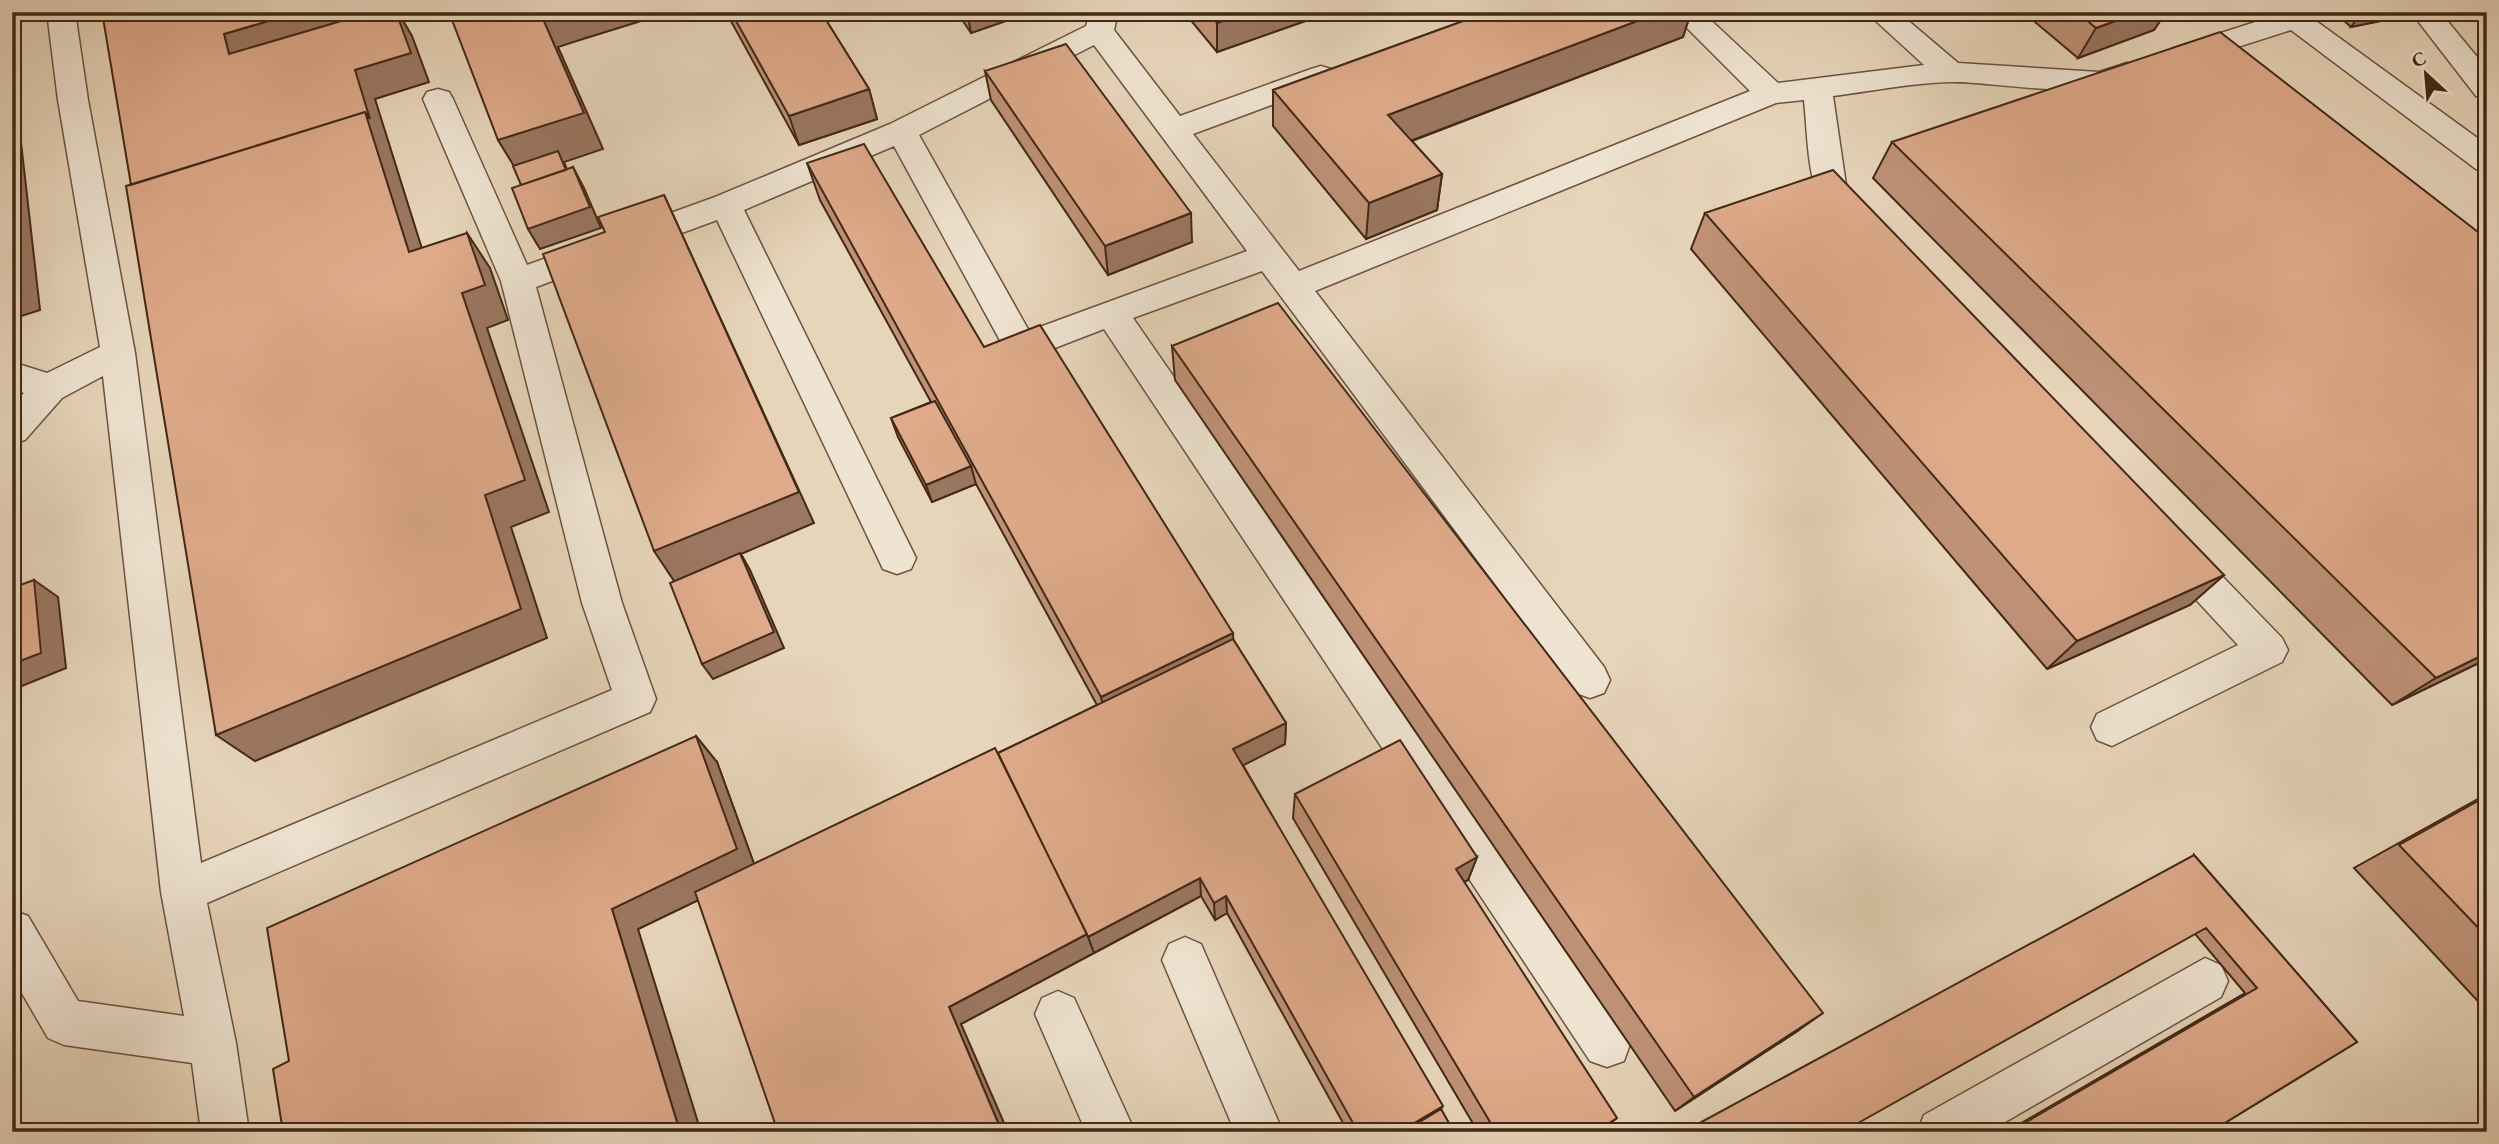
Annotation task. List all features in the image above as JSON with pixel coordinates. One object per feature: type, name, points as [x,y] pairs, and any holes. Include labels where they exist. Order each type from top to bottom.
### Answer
[{"type":"street","points":[[61,12],[73,100],[118,353],[183,892],[212,1043],[225,1132]]},
{"type":"street","points":[[1685,12],[1771,94]]},
{"type":"street","points":[[1880,12],[1950,72]]},
{"type":"street","points":[[2425,12],[2487,89]]},
{"type":"street","points":[[1295,286],[1771,94],[1950,72],[2101,82],[2290,16],[2487,161]]},
{"type":"street","points":[[518,281],[726,205],[901,131],[1101,22],[1175,129],[1590,680]]},
{"type":"street","points":[[1175,129],[1341,68]]},
{"type":"street","points":[[1817,88],[1831,188],[1878,238]]},
{"type":"street","points":[[183,892],[636,699],[603,603],[518,281],[438,99]]},
{"type":"street","points":[[901,131],[1021,348],[1270,255]]},
{"type":"street","points":[[726,205],[897,558]]},
{"type":"street","points":[[1111,313],[1607,1044]]},
{"type":"street","points":[[12,430],[31,382],[118,353]]},
{"type":"street","points":[[2112,727],[2268,650],[2154,530]]},
{"type":"street","points":[[12,932],[64,1022],[212,1043]]},
{"type":"street","points":[[1185,960],[1259,1132]]},
{"type":"street","points":[[1941,1132],[2205,981]]},
{"type":"street","points":[[1058,1014],[1111,1132]]},
{"type":"building","points":[[102,12],[299,12],[224,34],[229,54],[372,12],[396,12],[411,53],[355,70],[370,119],[365,112],[131,185]]},
{"type":"building","points":[[449,12],[540,12],[584,113],[498,140]]},
{"type":"building","points":[[731,12],[821,12],[869,89],[789,116]]},
{"type":"building","points":[[1208,12],[1247,12],[1217,23]]},
{"type":"building","points":[[1488,12],[1661,12],[1388,115],[1442,174],[1369,203],[1273,90]]},
{"type":"building","points":[[2077,12],[2140,12],[2096,28]]},
{"type":"building","points":[[2220,32],[2487,239],[2487,653],[2436,678],[1892,142]]},
{"type":"building","points":[[1066,44],[1191,213],[1105,246],[985,71]]},
{"type":"building","points":[[365,112],[409,252],[467,233],[485,285],[462,293],[525,480],[485,495],[521,609],[216,735],[126,186]]},
{"type":"building","points":[[864,144],[984,347],[1040,325],[1233,633],[1101,697],[807,163]]},
{"type":"building","points":[[558,151],[566,170],[521,185],[513,166]]},
{"type":"building","points":[[573,167],[590,207],[528,229],[512,188]]},
{"type":"building","points":[[1833,170],[2224,575],[2077,641],[1705,213]]},
{"type":"building","points":[[664,195],[799,492],[654,551],[543,254],[605,232],[598,217]]},
{"type":"building","points":[[1278,303],[1823,1013],[1694,1097],[1172,346]]},
{"type":"building","points":[[935,401],[971,466],[926,485],[891,418]]},
{"type":"building","points":[[740,553],[774,632],[702,664],[670,583]]},
{"type":"building","points":[[34,580],[41,653],[12,664],[12,588]]},
{"type":"building","points":[[1233,639],[1286,723],[1233,749],[1443,1106],[1399,1132],[1358,1132],[1226,896],[1214,903],[1200,878],[1088,937],[998,753]]},
{"type":"building","points":[[696,736],[737,849],[612,909],[680,1132],[283,1132],[273,1069],[289,1061],[267,928]]},
{"type":"building","points":[[1400,740],[1477,857],[1456,869],[1617,1118],[1595,1132],[1496,1132],[1295,794]]},
{"type":"building","points":[[995,748],[1087,934],[949,1007],[1002,1132],[778,1132],[695,892]]},
{"type":"building","points":[[2487,796],[2487,937],[2399,845]]},
{"type":"building","points":[[2194,855],[2357,1042],[2210,1132],[2009,1132],[2257,988],[2206,928],[1842,1132],[1683,1132]]},
{"type":"building","points":[[1441,1109],[1454,1132],[1403,1132]]}]
